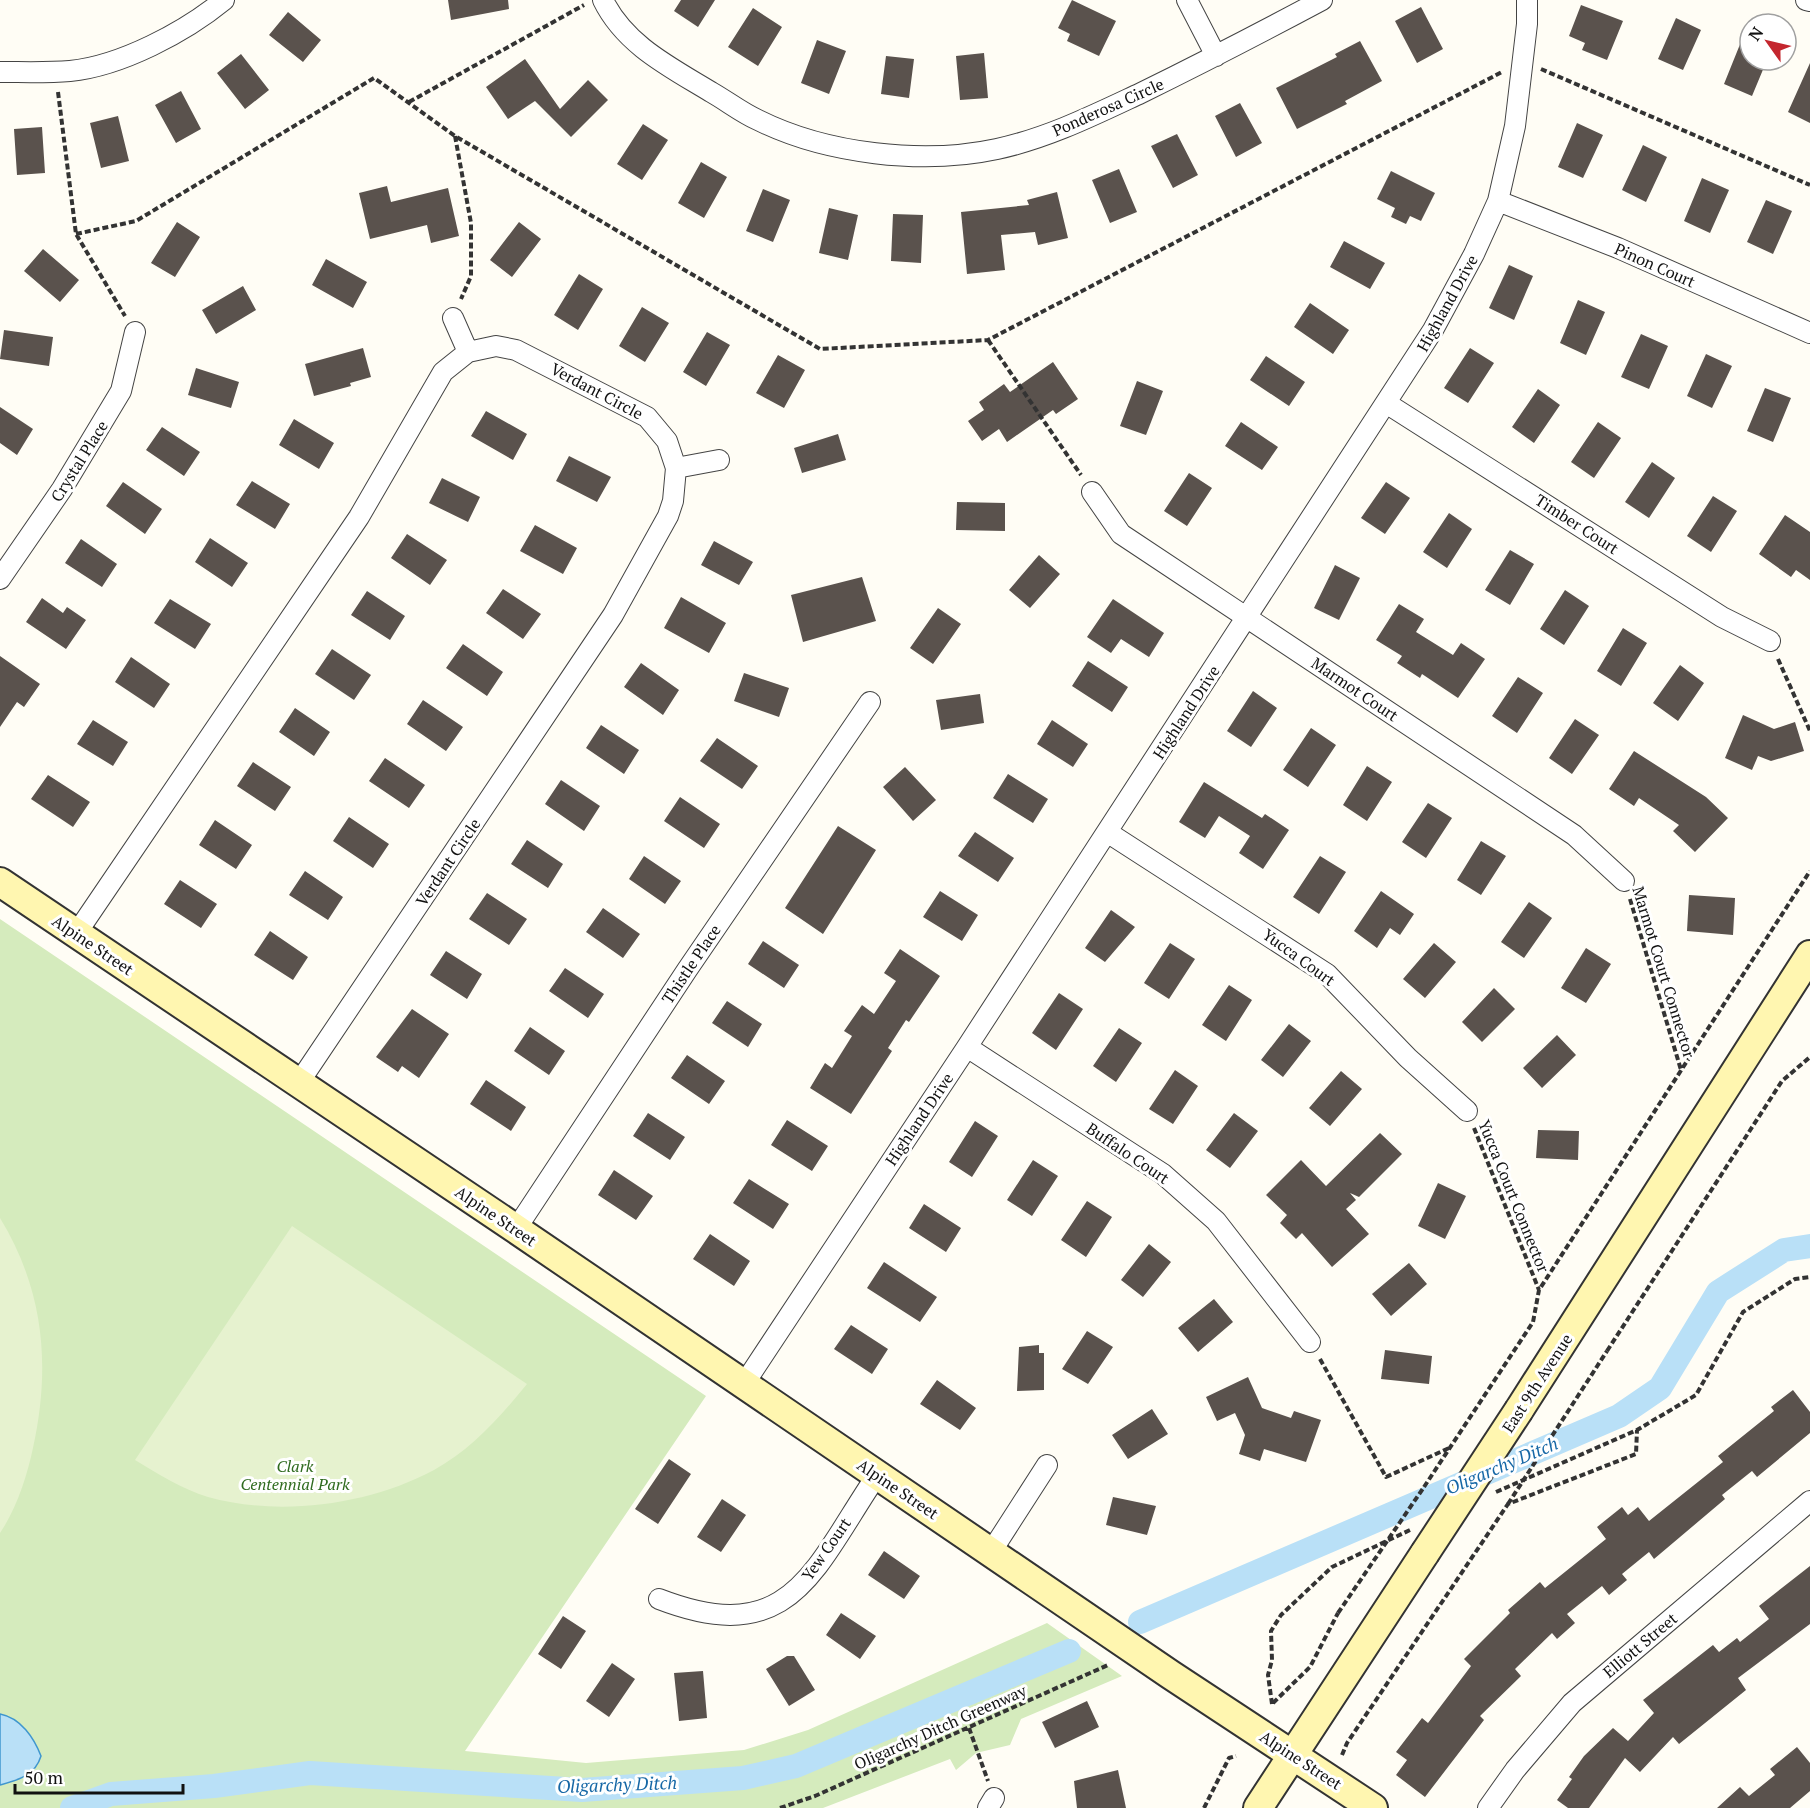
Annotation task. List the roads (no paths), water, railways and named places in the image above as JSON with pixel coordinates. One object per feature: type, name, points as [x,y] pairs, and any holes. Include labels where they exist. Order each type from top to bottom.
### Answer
[{"type":"street","points":[[0,72],[72,71],[130,55],[186,28],[224,0]]},
{"type":"street","name":"Ponderosa Circle","points":[[603,0],[608,12],[639,47],[758,121],[824,144],[875,154],[927,156],[1007,146],[1063,130],[1216,56],[1323,0]]},
{"type":"street","points":[[1187,0],[1216,56]]},
{"type":"street","name":"Highland Drive","points":[[744,1384],[967,1047],[1433,330],[1474,254],[1498,201],[1515,126],[1523,61],[1527,0]]},
{"type":"street","name":"Pinon Court","points":[[1498,201],[1618,248],[1810,333]]},
{"type":"street","points":[[453,318],[468,352]]},
{"type":"street","name":"Crystal Place","points":[[0,579],[62,489],[121,391],[135,332]]},
{"type":"street","name":"Verdant Circle","points":[[76,934],[359,517],[443,372],[468,352],[496,346],[516,350],[647,417],[667,441],[676,468],[674,501],[668,516],[613,615],[298,1084]]},
{"type":"street","name":"Timber Court","points":[[1386,403],[1722,617],[1770,641]]},
{"type":"street","points":[[676,468],[719,460]]},
{"type":"street","name":"Marmot Court","points":[[1092,492],[1121,534],[1574,835],[1624,881]]},
{"type":"street","name":"Thistle Place","points":[[516,1229],[687,970],[870,702]]},
{"type":"street","name":"Yucca Court","points":[[1107,832],[1327,974],[1408,1058],[1467,1111]]},
{"type":"street","name":"Alpine Street","points":[[0,882],[516,1229],[990,1552],[1373,1808]]},
{"type":"street","name":"East 9th Avenue","points":[[1258,1808],[1519,1410],[1810,954]]},
{"type":"street","name":"Buffalo Court","points":[[967,1047],[1163,1174],[1216,1221],[1310,1342]]},
{"type":"street","points":[[990,1552],[1047,1465]]},
{"type":"street","name":"Yew Court","points":[[658,1599],[691,1611],[733,1617],[760,1612],[784,1600],[805,1582],[877,1475]]},
{"type":"street","name":"Elliott Street","points":[[1488,1808],[1515,1770],[1572,1703],[1810,1501]]},
{"type":"water","points":[[0,1714],[8,1716],[26,1730],[41,1756],[30,1773],[0,1785]]},
{"type":"waterway","name":"Oligarchy Ditch","points":[[1140,1622],[1619,1416],[1660,1388],[1718,1292],[1784,1250],[1810,1246]]},
{"type":"waterway","name":"Oligarchy Ditch","points":[[72,1808],[111,1794],[214,1786],[310,1773],[582,1790],[743,1778],[796,1766],[1069,1651]]},
{"type":"park label","name":"Clark Centennial Park","points":[[295,1475]]}]
